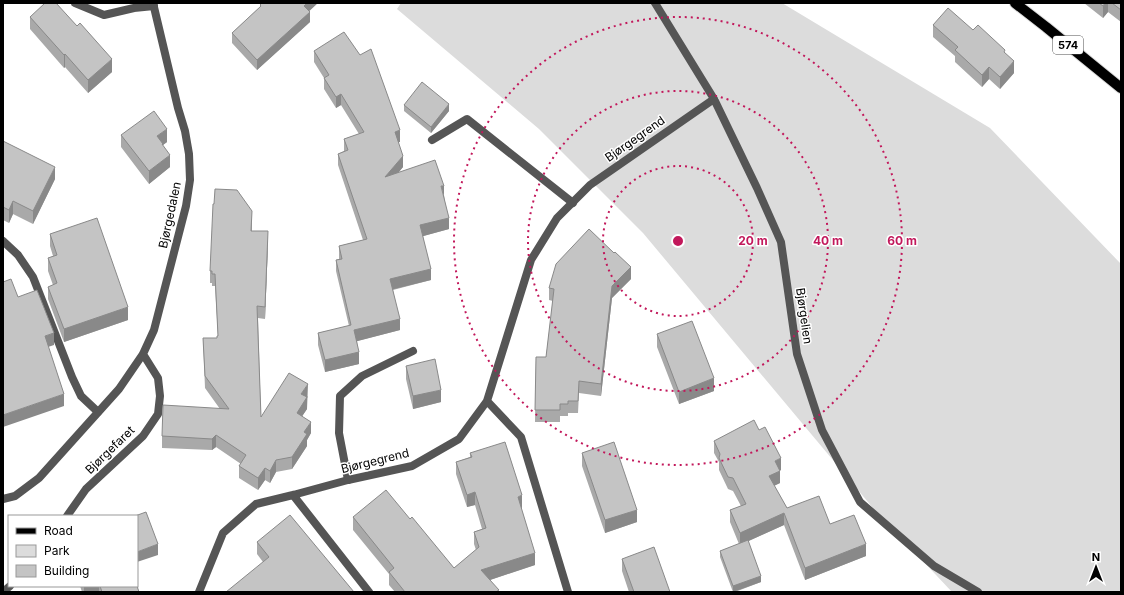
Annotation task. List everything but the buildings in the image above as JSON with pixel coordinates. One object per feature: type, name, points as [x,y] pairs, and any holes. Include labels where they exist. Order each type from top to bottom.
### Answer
[{"type":"main road","name":"574","points":[[1015,3],[1121,88]]},
{"type":"street","name":"Bjørgedalen","points":[[3,499],[15,496],[39,478],[119,389],[143,354],[154,330],[162,301],[186,206],[190,180],[189,154],[185,131],[178,108],[154,5],[104,14],[75,3]]},
{"type":"street","name":"Bjørgelien","points":[[655,3],[714,99],[781,242],[797,354],[822,430],[860,502],[934,566],[978,592]]},
{"type":"street","name":"Bjørgegrend","points":[[199,592],[222,533],[256,504],[348,480],[412,466],[459,439],[487,401],[531,260],[557,218],[590,185],[714,99]]},
{"type":"street","points":[[432,140],[467,120],[573,203]]},
{"type":"street","points":[[3,241],[18,255],[33,277],[72,377],[81,396],[98,412]]},
{"type":"street","points":[[348,480],[338,433],[340,396],[362,376],[413,351]]},
{"type":"street","name":"Bjørgefaret","points":[[68,515],[86,489],[143,436],[158,414],[160,396],[158,378],[143,354]]},
{"type":"street","points":[[487,401],[521,437],[568,592]]},
{"type":"street","points":[[293,495],[369,592]]},
{"type":"green space","points":[[401,3],[782,3],[990,128],[1121,264],[1121,592],[952,592],[873,508],[643,233],[539,129],[397,9]]}]
